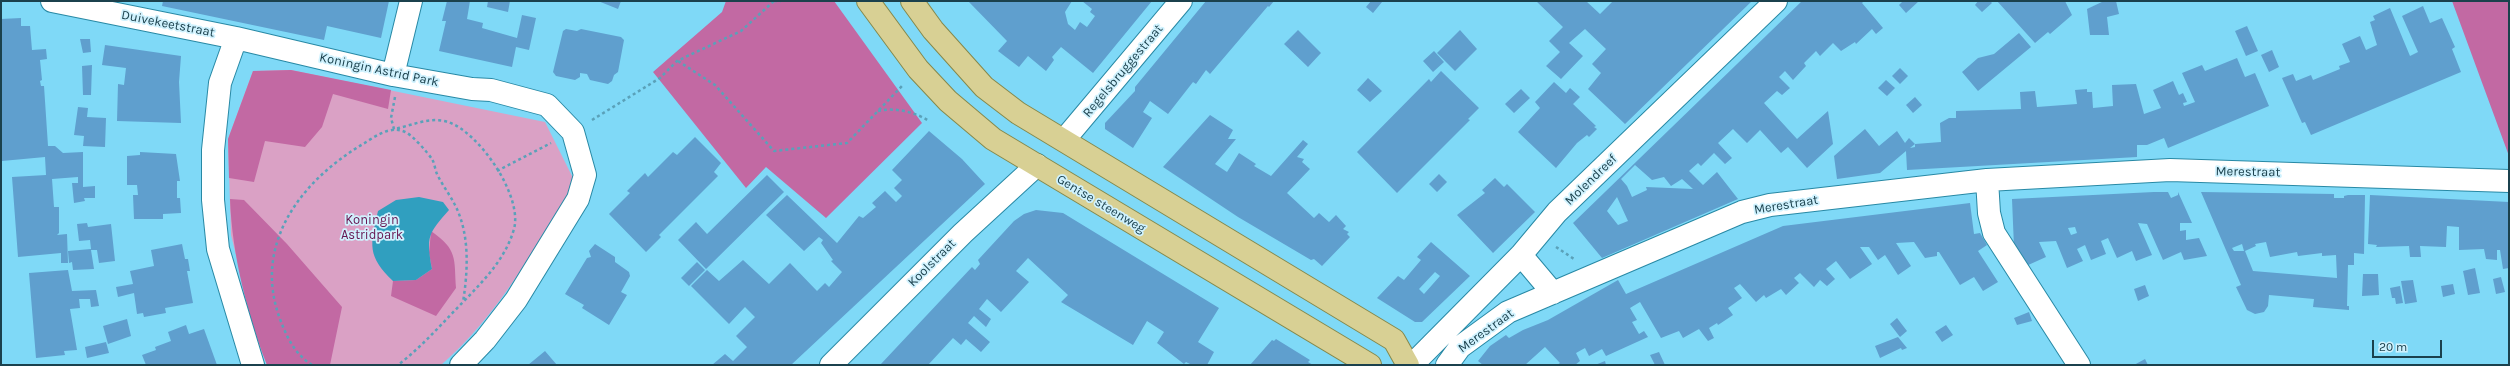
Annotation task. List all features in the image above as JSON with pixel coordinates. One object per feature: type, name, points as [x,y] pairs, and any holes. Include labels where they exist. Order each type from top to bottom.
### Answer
[{"type":"main road","name":"Gentse steenweg","points":[[868,1],[918,69],[948,101],[993,138],[1370,365]]},
{"type":"main road","points":[[912,1],[933,30],[984,87],[1018,113],[1394,340],[1408,365]]},
{"type":"main road","points":[[1037,165],[1064,140]]},
{"type":"street","name":"Duivekeetstraat","points":[[52,1],[236,38]]},
{"type":"street","points":[[394,75],[411,1]]},
{"type":"street","name":"Regelsbruggestraat","points":[[1064,140],[1181,1]]},
{"type":"street","name":"Molendreef","points":[[1412,365],[1521,255],[1558,212],[1776,1]]},
{"type":"street","name":"Koningin Astrid Park","points":[[236,38],[394,75],[472,89],[491,90],[547,105],[573,132],[585,175],[578,199],[516,300],[485,340],[461,365]]},
{"type":"street","points":[[236,38],[220,83],[213,150],[212,200],[218,249],[253,365]]},
{"type":"street","name":"Koolstraat","points":[[831,365],[963,233],[1037,165]]},
{"type":"street","name":"Merestraat","points":[[1446,365],[1460,347],[1508,312],[1752,209],[1987,180],[2170,170],[2509,181]]},
{"type":"street","points":[[1987,180],[1989,213],[1994,233],[2079,365]]},
{"type":"street","points":[[1521,255],[1553,294]]},
{"type":"path","points":[[497,171],[573,132],[660,78],[677,61],[741,31],[774,1],[781,1]]},
{"type":"path","points":[[677,61],[715,85],[774,151],[847,143],[918,69]]},
{"type":"path","points":[[394,75],[397,87],[391,118],[394,129]]},
{"type":"path","points":[[878,111],[888,108],[920,116],[929,122]]},
{"type":"path","points":[[312,365],[299,355],[290,341],[273,294],[272,271],[286,218],[305,190],[329,166],[382,132],[428,120],[448,122],[473,138],[488,155],[514,200],[514,227],[504,252],[488,278],[462,302],[421,347],[398,365]]},
{"type":"path","points":[[394,129],[407,133],[432,160],[436,175],[456,206],[464,231],[468,274],[462,302]]},
{"type":"path","points":[[1539,235],[1598,273]]},
{"type":"green space","name":"Koningin Astridpark","points":[[291,70],[545,122],[574,180],[554,225],[547,228],[500,301],[472,334],[441,365],[267,365],[256,336],[231,235],[228,139],[253,71]]},
{"type":"shaded area","points":[[726,1],[834,1],[922,123],[826,218],[766,167],[746,188],[653,72],[722,12]]},
{"type":"shaded area","points":[[2452,1],[2509,1],[2509,156]]},
{"type":"shaded area","points":[[291,70],[391,90],[388,109],[333,94],[322,127],[305,147],[265,141],[254,182],[229,178],[228,139],[253,71]]},
{"type":"shaded area","points":[[230,199],[244,200],[287,244],[342,307],[330,365],[267,365],[253,325],[237,262],[231,220]]},
{"type":"shaded area","points":[[431,231],[450,249],[453,255],[455,269],[456,288],[436,316],[391,296],[393,281],[416,280],[432,269],[429,253]]},
{"type":"water","points":[[419,197],[443,202],[449,210],[430,236],[429,249],[432,269],[416,280],[393,281],[379,264],[373,249],[373,233],[378,211],[396,200]]},
{"type":"building","points":[[163,1],[389,1],[381,38],[327,26],[324,40],[162,6]]},
{"type":"building","points":[[447,1],[470,1],[467,19],[483,23],[482,28],[517,38],[522,15],[536,18],[529,50],[516,47],[512,67],[439,51],[446,21],[442,21]]},
{"type":"building","points":[[488,1],[510,1],[508,12],[487,7]]},
{"type":"building","points":[[598,1],[621,1],[618,9]]},
{"type":"building","points":[[968,1],[1072,1],[1065,12],[1068,24],[1075,30],[1080,22],[1087,27],[1095,16],[1090,12],[1092,9],[1082,1],[1152,1],[1093,73],[1061,47],[1052,57],[1054,60],[1046,71],[1028,56],[1019,67],[998,51],[1007,41]]},
{"type":"building","points":[[1206,1],[1274,1],[1269,7],[1268,6],[1210,74],[1206,70],[1196,84],[1193,82],[1168,114],[1150,101],[1143,112],[1152,118],[1133,148],[1105,129],[1105,123],[1135,91],[1135,87]]},
{"type":"building","points":[[1371,1],[1382,2],[1373,13],[1366,7]]},
{"type":"building","points":[[1536,1],[1586,1],[1600,14],[1613,1],[1752,1],[1625,124],[1588,89],[1601,73],[1592,64],[1606,49],[1585,29],[1569,43],[1583,56],[1561,79],[1546,66],[1560,52],[1549,41],[1563,27]]},
{"type":"building","points":[[1802,1],[1864,1],[1862,3],[1883,28],[1876,34],[1872,29],[1856,44],[1855,42],[1841,51],[1833,43],[1820,56],[1816,51],[1804,63],[1806,66],[1793,80],[1785,71],[1779,77],[1790,88],[1782,95],[1777,91],[1764,103],[1797,139],[1828,111],[1833,144],[1807,168],[1788,147],[1781,153],[1760,130],[1747,143],[1733,129],[1718,143],[1732,158],[1725,164],[1714,153],[1701,166],[1698,163],[1689,171],[1703,185],[1717,172],[1738,199],[1602,258],[1573,223]],"holes":[[[1635,165],[1652,180],[1664,177],[1671,186],[1682,179],[1693,189],[1646,187],[1647,190],[1632,197],[1627,186],[1621,179]],[[1617,197],[1628,221],[1618,225],[1607,211]]]},
{"type":"building","points":[[1903,1],[1919,1],[1906,13],[1899,5]]},
{"type":"building","points":[[1978,1],[1990,1],[1992,3],[1982,12],[1975,5]]},
{"type":"building","points":[[1997,1],[2065,1],[2072,15],[2050,34],[2048,32],[2035,43]]},
{"type":"building","points":[[2104,1],[2116,1],[2119,14],[2107,17],[2109,35],[2090,35],[2087,9]]},
{"type":"building","points":[[2423,6],[2430,23],[2442,18],[2455,47],[2452,49],[2461,72],[2311,135],[2305,122],[2302,123],[2282,78],[2293,74],[2296,81],[2311,75],[2313,80],[2340,69],[2339,66],[2350,62],[2342,44],[2360,36],[2366,50],[2377,45],[2370,22],[2375,20],[2373,16],[2390,8],[2410,56],[2418,52],[2402,16]]},
{"type":"building","points":[[21,18],[21,26],[30,26],[32,50],[46,49],[47,59],[40,60],[42,80],[40,81],[41,86],[44,86],[48,146],[55,146],[63,153],[83,152],[83,187],[95,186],[95,198],[84,198],[85,201],[74,203],[72,183],[78,183],[78,177],[52,179],[54,207],[59,207],[59,233],[57,235],[67,234],[68,263],[61,263],[61,253],[18,257],[12,177],[46,175],[45,157],[2,161],[1,19]]},
{"type":"building","points":[[2247,26],[2258,51],[2246,56],[2235,31]]},
{"type":"building","points":[[566,29],[577,31],[581,29],[621,37],[624,40],[618,72],[614,75],[612,81],[608,84],[590,80],[587,74],[580,73],[580,77],[575,80],[556,76],[553,72],[563,31]]},
{"type":"building","points":[[1298,30],[1321,53],[1308,67],[1284,44]]},
{"type":"building","points":[[1460,30],[1477,49],[1455,71],[1437,53]]},
{"type":"building","points":[[2019,33],[2031,47],[1978,91],[1962,72],[1978,58],[1994,54]]},
{"type":"building","points":[[80,39],[90,39],[91,52],[83,53]]},
{"type":"building","points":[[105,45],[181,56],[179,82],[181,123],[117,121],[118,84],[124,85],[126,68],[102,65]]},
{"type":"building","points":[[2272,50],[2279,67],[2269,72],[2261,55]]},
{"type":"building","points":[[1434,51],[1444,62],[1433,72],[1423,61]]},
{"type":"building","points":[[2237,58],[2245,77],[2255,73],[2269,106],[2168,148],[2164,138],[2147,145],[2137,145],[2137,157],[1907,170],[1906,151],[1880,173],[1837,179],[1834,156],[1865,129],[1879,146],[1897,131],[1905,143],[1909,138],[1915,144],[1941,142],[1940,123],[1949,118],[1956,118],[1956,111],[2021,109],[2020,92],[2035,91],[2037,107],[2077,104],[2075,90],[2087,89],[2087,92],[2092,92],[2093,108],[2113,106],[2112,85],[2136,84],[2144,114],[2161,108],[2153,90],[2173,81],[2179,95],[2183,93],[2187,102],[2183,103],[2184,106],[2195,102],[2182,73],[2202,65],[2205,71]]},
{"type":"building","points":[[92,65],[91,95],[83,95],[82,66]]},
{"type":"building","points":[[1900,68],[1908,76],[1900,84],[1892,76]]},
{"type":"building","points":[[1441,71],[1479,108],[1468,119],[1470,120],[1397,193],[1357,152],[1429,79],[1431,82]]},
{"type":"building","points":[[1368,78],[1382,91],[1370,102],[1357,90]]},
{"type":"building","points":[[1886,80],[1895,88],[1887,96],[1878,88]]},
{"type":"building","points":[[1554,82],[1566,93],[1570,88],[1580,97],[1573,104],[1596,126],[1594,127],[1597,129],[1589,137],[1587,135],[1577,143],[1556,168],[1518,132],[1540,108],[1535,102]]},
{"type":"building","points":[[1521,89],[1530,98],[1514,113],[1505,104]]},
{"type":"building","points":[[1915,97],[1922,105],[1913,113],[1906,105]]},
{"type":"building","points":[[78,107],[88,108],[87,117],[106,118],[105,147],[83,146],[84,136],[74,135]]},
{"type":"building","points":[[1210,115],[1233,130],[1228,139],[1236,139],[1215,164],[1227,172],[1239,153],[1256,164],[1254,166],[1271,176],[1303,140],[1308,144],[1297,157],[1304,159],[1302,162],[1310,169],[1287,193],[1314,218],[1319,213],[1329,222],[1336,215],[1346,226],[1343,229],[1349,232],[1347,234],[1350,237],[1322,266],[1314,259],[1311,260],[1238,217],[1163,167]]},
{"type":"building","points":[[929,131],[962,159],[985,184],[791,365],[712,365],[725,354],[733,361],[747,347],[736,336],[755,317],[745,307],[729,324],[691,286],[707,270],[719,281],[743,260],[769,284],[790,263],[817,291],[825,283],[829,287],[842,272],[831,261],[833,260],[821,243],[823,240],[819,237],[804,251],[766,215],[787,195],[837,243],[859,216],[863,218],[876,207],[872,203],[885,191],[896,202],[902,196],[894,188],[902,180],[892,170]]},
{"type":"building","points":[[695,137],[721,163],[714,172],[718,176],[659,235],[661,237],[646,252],[609,214],[630,193],[627,191],[645,173],[648,177],[673,152],[677,155]]},
{"type":"building","points":[[140,152],[176,154],[180,181],[177,181],[177,198],[180,198],[181,213],[163,214],[163,219],[134,219],[133,195],[138,195],[137,185],[127,185],[127,156],[140,155]]},
{"type":"building","points":[[1439,174],[1447,182],[1437,192],[1429,184]]},
{"type":"building","points":[[767,175],[784,192],[706,269],[678,240],[696,222],[707,234]]},
{"type":"building","points":[[1495,178],[1504,187],[1507,184],[1535,212],[1493,253],[1457,215],[1485,193],[1482,190]]},
{"type":"building","points":[[2154,192],[2168,192],[2171,198],[2178,195],[2178,192],[2192,223],[2180,223],[2180,231],[2186,230],[2186,240],[2199,238],[2207,256],[2184,260],[2181,252],[2163,260],[2147,224],[2138,223],[2152,255],[2136,261],[2132,251],[2117,258],[2108,238],[2101,241],[2106,254],[2091,260],[2085,245],[2077,249],[2083,261],[2067,268],[2056,241],[2039,242],[2046,257],[2026,266],[2014,247],[2012,199]],"holes":[[[2075,227],[2077,233],[2071,235],[2068,228]]]},
{"type":"building","points":[[2201,192],[2334,194],[2334,198],[2344,198],[2344,196],[2348,195],[2365,195],[2364,254],[2354,253],[2354,265],[2348,265],[2347,306],[2349,306],[2349,310],[2313,307],[2314,299],[2269,295],[2268,306],[2264,312],[2255,314],[2247,310],[2236,287],[2241,285]],"holes":[[[2266,242],[2270,257],[2297,252],[2298,256],[2322,253],[2322,256],[2336,255],[2337,278],[2253,271],[2245,251],[2256,246],[2255,244]],[[2242,244],[2244,251],[2234,251],[2232,248]]]},
{"type":"building","points":[[2370,195],[2509,202],[2509,268],[2503,269],[2500,250],[2497,250],[2497,260],[2486,259],[2484,249],[2459,250],[2459,227],[2447,226],[2446,247],[2420,246],[2421,257],[2410,257],[2409,246],[2376,247],[2377,245],[2368,244]]},
{"type":"building","points":[[1970,203],[1974,234],[1980,233],[1987,245],[1978,251],[1998,282],[1983,291],[1974,277],[1960,285],[1939,252],[1937,252],[1937,256],[1925,258],[1914,242],[1896,243],[1911,266],[1898,275],[1885,255],[1878,260],[1869,247],[1860,247],[1872,264],[1850,279],[1836,261],[1826,269],[1835,279],[1827,286],[1820,280],[1814,287],[1800,273],[1794,278],[1799,283],[1786,295],[1781,289],[1766,298],[1764,295],[1756,302],[1740,284],[1734,288],[1742,298],[1728,308],[1733,315],[1718,325],[1717,323],[1709,328],[1714,338],[1708,341],[1699,329],[1683,338],[1679,331],[1661,338],[1640,302],[1630,308],[1637,320],[1632,322],[1639,334],[1644,331],[1648,337],[1606,356],[1602,349],[1589,356],[1585,348],[1576,353],[1580,361],[1575,365],[1557,365],[1560,363],[1545,347],[1525,365],[1483,365],[1478,361],[1490,346],[1506,335],[1509,338],[1523,330],[1548,320],[1618,280],[1626,294],[1783,226]]},
{"type":"building","points":[[1036,210],[1063,213],[1219,308],[1198,342],[1214,352],[1207,365],[1192,365],[1186,362],[1184,364],[1157,343],[1164,332],[1147,321],[1133,345],[1061,302],[1068,295],[1028,258],[1016,271],[1029,282],[1001,312],[987,299],[979,309],[991,319],[986,327],[974,316],[968,323],[990,342],[981,352],[966,339],[961,345],[953,338],[928,365],[880,365],[972,267],[975,270],[980,264],[978,260],[1014,221],[1024,214]]},
{"type":"building","points":[[87,223],[88,227],[111,224],[115,261],[99,263],[97,250],[91,250],[94,269],[73,270],[72,262],[69,263],[68,251],[91,249],[90,240],[79,241],[77,224]]},
{"type":"building","points":[[1431,242],[1470,276],[1422,322],[1415,322],[1377,298],[1398,276],[1404,280],[1421,260],[1417,257]],"holes":[[[1435,272],[1440,276],[1424,294],[1419,289]]]},
{"type":"building","points":[[182,244],[185,259],[188,259],[190,271],[187,271],[193,303],[165,308],[166,313],[144,317],[143,313],[137,314],[134,293],[118,297],[116,287],[133,284],[130,271],[154,266],[151,250]]},
{"type":"building","points":[[595,244],[615,257],[615,262],[629,272],[630,276],[621,292],[627,295],[609,325],[582,308],[584,305],[565,294],[587,258],[591,257],[589,251]]},
{"type":"building","points":[[697,262],[705,270],[689,286],[681,278]]},
{"type":"building","points":[[2475,268],[2480,293],[2468,295],[2463,271]]},
{"type":"building","points":[[68,270],[72,291],[96,290],[99,306],[91,307],[90,299],[79,299],[80,308],[70,309],[77,350],[64,351],[65,355],[36,358],[29,273]]},
{"type":"building","points":[[2363,274],[2378,274],[2379,295],[2362,296]]},
{"type":"building","points":[[2501,277],[2505,292],[2496,294],[2493,279]]},
{"type":"building","points":[[2413,280],[2417,302],[2405,304],[2401,281]]},
{"type":"building","points":[[2453,284],[2455,294],[2443,297],[2441,286]]},
{"type":"building","points":[[2145,285],[2149,296],[2138,301],[2134,289]]},
{"type":"building","points":[[2400,286],[2403,303],[2396,304],[2395,298],[2392,298],[2390,288]]},
{"type":"building","points":[[2029,312],[2032,321],[2017,325],[2014,318]]},
{"type":"building","points":[[1897,318],[1907,331],[1900,337],[1890,324]]},
{"type":"building","points":[[127,319],[131,336],[108,344],[103,326]]},
{"type":"building","points":[[186,325],[189,334],[204,329],[217,365],[146,365],[142,355],[156,350],[155,347],[171,341],[168,332]]},
{"type":"building","points":[[1946,325],[1953,335],[1942,342],[1935,332]]},
{"type":"building","points":[[1898,337],[1907,348],[1902,350],[1901,348],[1880,358],[1875,346]]},
{"type":"building","points":[[1276,339],[1310,360],[1308,362],[1313,365],[1250,365],[1272,340],[1274,341]]},
{"type":"building","points":[[106,342],[109,353],[87,358],[85,347]]},
{"type":"building","points":[[545,351],[557,365],[528,365]]},
{"type":"building","points":[[1659,352],[1665,365],[1655,365],[1650,355]]},
{"type":"building","points":[[2145,359],[2148,365],[2134,365]]},
{"type":"building","points":[[1605,361],[1606,365],[1595,365]]}]
